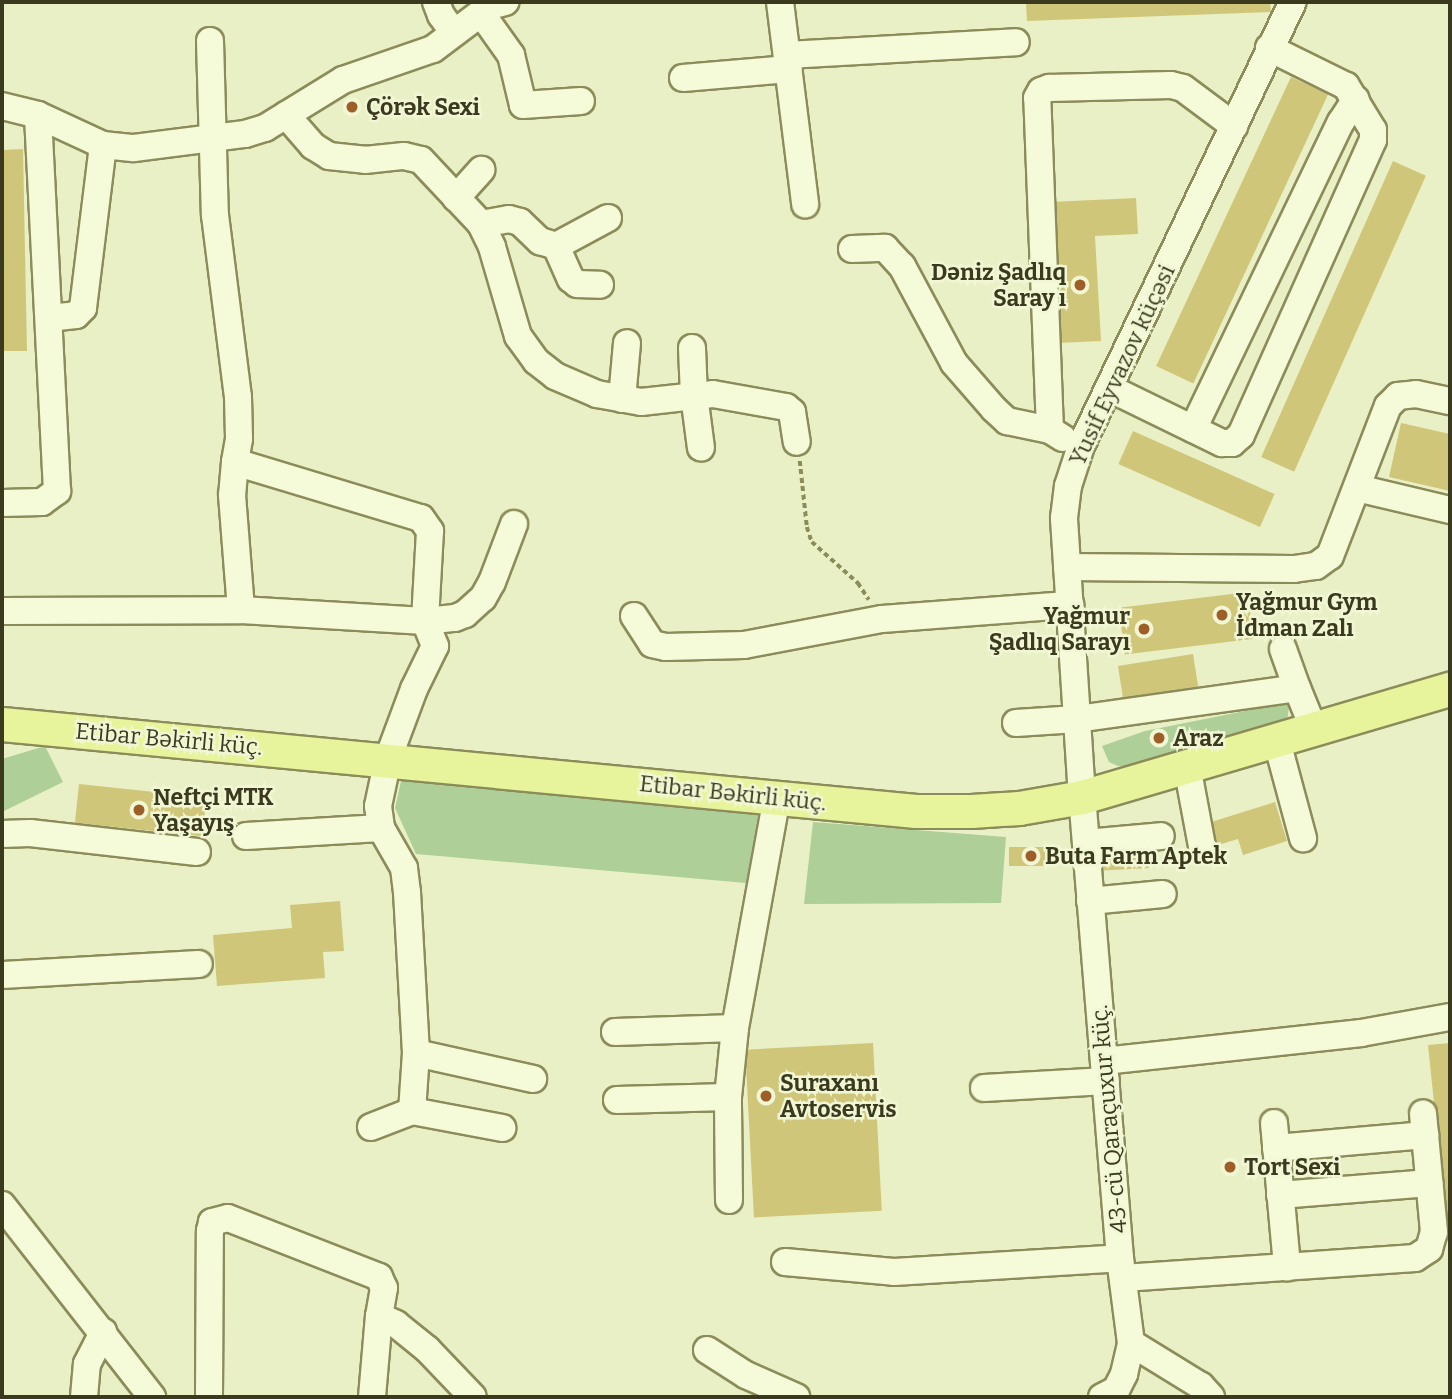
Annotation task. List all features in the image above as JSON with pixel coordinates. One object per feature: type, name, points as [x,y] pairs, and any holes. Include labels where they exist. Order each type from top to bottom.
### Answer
[{"type":"main road","name":"Etibar Bəkirli küç.","points":[[2,724],[388,758],[916,811],[971,811],[1030,807],[1082,797],[1313,727],[1450,689]]},
{"type":"street","points":[[436,2],[441,15],[454,33]]},
{"type":"street","points":[[779,2],[805,204]]},
{"type":"street","name":"Yusif Eyvazov küçəsi","points":[[1082,797],[1065,502],[1080,449],[1293,2]]},
{"type":"street","points":[[2,106],[38,115],[103,145],[134,148],[265,128],[334,85],[433,49],[493,7],[511,55],[523,105],[581,101]]},
{"type":"street","points":[[209,41],[215,215],[238,397],[239,439],[232,495],[241,610]]},
{"type":"street","points":[[683,78],[788,62],[1016,43]]},
{"type":"street","points":[[1109,388],[1222,443],[1232,443],[1241,435],[1373,140],[1373,130],[1346,86],[1269,48]]},
{"type":"street","points":[[1050,430],[1037,98],[1041,91],[1049,88],[1171,85],[1183,88],[1234,126]]},
{"type":"street","points":[[1193,429],[1341,122],[1356,99]]},
{"type":"street","points":[[2,503],[42,502],[57,491],[38,115]]},
{"type":"street","points":[[286,115],[313,146],[329,156],[365,160],[404,156],[421,160],[481,223],[492,247],[513,324],[536,361],[574,386],[641,402],[713,394],[786,407],[792,412],[797,442]]},
{"type":"street","points":[[50,318],[76,315],[83,308],[103,145]]},
{"type":"street","points":[[456,198],[481,170]]},
{"type":"street","points":[[481,223],[509,219],[520,222],[540,241],[556,246],[608,218]]},
{"type":"street","points":[[556,246],[571,279],[577,284],[600,285]]},
{"type":"street","points":[[852,249],[885,248],[902,266],[954,363],[970,384],[1007,421],[1050,430],[1080,449]]},
{"type":"street","points":[[622,399],[627,343]]},
{"type":"street","points":[[692,348],[694,395],[701,448]]},
{"type":"street","points":[[1067,567],[1294,569],[1316,566],[1330,556],[1388,406],[1398,397],[1416,394],[1450,401]]},
{"type":"street","points":[[235,463],[421,518],[428,524],[430,553],[425,621],[435,646],[414,689],[388,758],[378,806],[381,828],[404,868],[416,1054],[412,1111]]},
{"type":"street","points":[[1357,488],[1450,510]]},
{"type":"street","points":[[2,611],[241,610],[425,621],[455,618],[475,607],[492,582],[514,523]]},
{"type":"street","points":[[634,616],[652,644],[666,647],[744,645],[882,619],[1070,605]]},
{"type":"street","points":[[1283,649],[1313,727]]},
{"type":"street","points":[[1016,723],[1077,719],[1297,688]]},
{"type":"street","points":[[1276,738],[1303,838]]},
{"type":"street","points":[[1187,766],[1202,846]]},
{"type":"street","name":"43-cü Qaraçuxur küç.","points":[[1082,797],[1121,1268],[1130,1343],[1125,1374],[1116,1390],[1102,1397]]},
{"type":"street","points":[[729,1199],[728,1097],[738,1016],[777,798]]},
{"type":"street","points":[[246,836],[381,828]]},
{"type":"street","points":[[2,834],[30,833],[197,852]]},
{"type":"street","points":[[1086,843],[1161,836]]},
{"type":"street","points":[[1090,901],[1163,894]]},
{"type":"street","points":[[2,975],[199,964]]},
{"type":"street","points":[[615,1032],[738,1016]]},
{"type":"street","points":[[984,1088],[1361,1033],[1450,1017]]},
{"type":"street","points":[[416,1054],[533,1079]]},
{"type":"street","points":[[618,1100],[728,1097]]},
{"type":"street","points":[[371,1127],[412,1111],[502,1128]]},
{"type":"street","points":[[785,1262],[894,1272],[1287,1266],[1415,1258],[1429,1249],[1434,1232],[1424,1124],[1275,1135],[1287,1266]]},
{"type":"street","points":[[1280,1195],[1430,1183]]},
{"type":"street","points":[[2,1205],[152,1397]]},
{"type":"street","points":[[209,1397],[210,1231],[212,1223],[219,1219],[250,1226],[379,1277],[384,1288],[372,1397]]},
{"type":"street","points":[[379,1316],[396,1324],[427,1349],[473,1397]]},
{"type":"street","points":[[84,1397],[87,1364],[103,1332]]},
{"type":"street","points":[[1130,1343],[1201,1386],[1211,1397]]},
{"type":"street","points":[[707,1350],[746,1375],[796,1397]]},
{"type":"path","points":[[797,442],[807,527],[812,542],[858,583],[882,619]]},
{"type":"green space","points":[[1289,702],[1288,716],[1282,724],[1134,766],[1118,766],[1109,762],[1102,746],[1145,731]]},
{"type":"green space","points":[[45,746],[63,782],[2,812],[2,759]]},
{"type":"green space","points":[[402,777],[758,815],[746,883],[416,854],[395,808]]},
{"type":"green space","points":[[813,822],[1006,837],[1001,903],[804,904]]},
{"type":"building","points":[[1026,2],[1270,2],[1271,12],[1027,21]]},
{"type":"building","points":[[1291,77],[1328,94],[1193,383],[1156,366]]},
{"type":"building","points":[[23,149],[27,351],[2,351],[2,150]]},
{"type":"building","points":[[1393,161],[1426,176],[1294,472],[1261,457]]},
{"type":"building","points":[[1136,198],[1138,234],[1095,236],[1101,341],[1058,343],[1051,202]]},
{"type":"building","points":[[1401,423],[1450,434],[1450,491],[1389,477]]},
{"type":"building","points":[[1133,431],[1275,494],[1260,527],[1118,464]]},
{"type":"building","points":[[1248,592],[1254,639],[1125,654],[1119,608]]},
{"type":"building","points":[[1193,654],[1199,692],[1124,703],[1118,666]]},
{"type":"building","name":"Neftçi MTK Yaşayış","points":[[79,784],[206,797],[202,836],[75,823]]},
{"type":"building","points":[[1275,802],[1287,841],[1243,855],[1238,839],[1215,846],[1208,823]]},
{"type":"building","points":[[1009,847],[1053,847],[1053,866],[1009,866]]},
{"type":"building","points":[[1149,850],[1150,868],[1099,871],[1098,853]]},
{"type":"building","points":[[340,901],[344,951],[323,952],[325,978],[217,986],[213,935],[292,928],[290,905]]},
{"type":"building","points":[[873,1043],[882,1211],[754,1217],[745,1050]]},
{"type":"building","points":[[1450,1043],[1450,1237],[1448,1237],[1428,1045]]},
{"type":"place","name":"Çörək Sexi","points":[[352,107]]},
{"type":"place","name":"Dəniz Şadlıq Saray ı","points":[[1080,285]]},
{"type":"place","name":"Yağmur Gym İdman Zalı","points":[[1222,615]]},
{"type":"place","name":"Yağmur Şadlıq Sarayı","points":[[1144,629]]},
{"type":"place","name":"Araz","points":[[1159,738]]},
{"type":"place","name":"Neftçi MTK Yaşayış","points":[[139,810]]},
{"type":"place","name":"Buta Farm Aptek","points":[[1031,856]]},
{"type":"place","name":"Suraxanı Avtoservis","points":[[766,1096]]},
{"type":"place","name":"Tort Sexi","points":[[1230,1167]]}]
